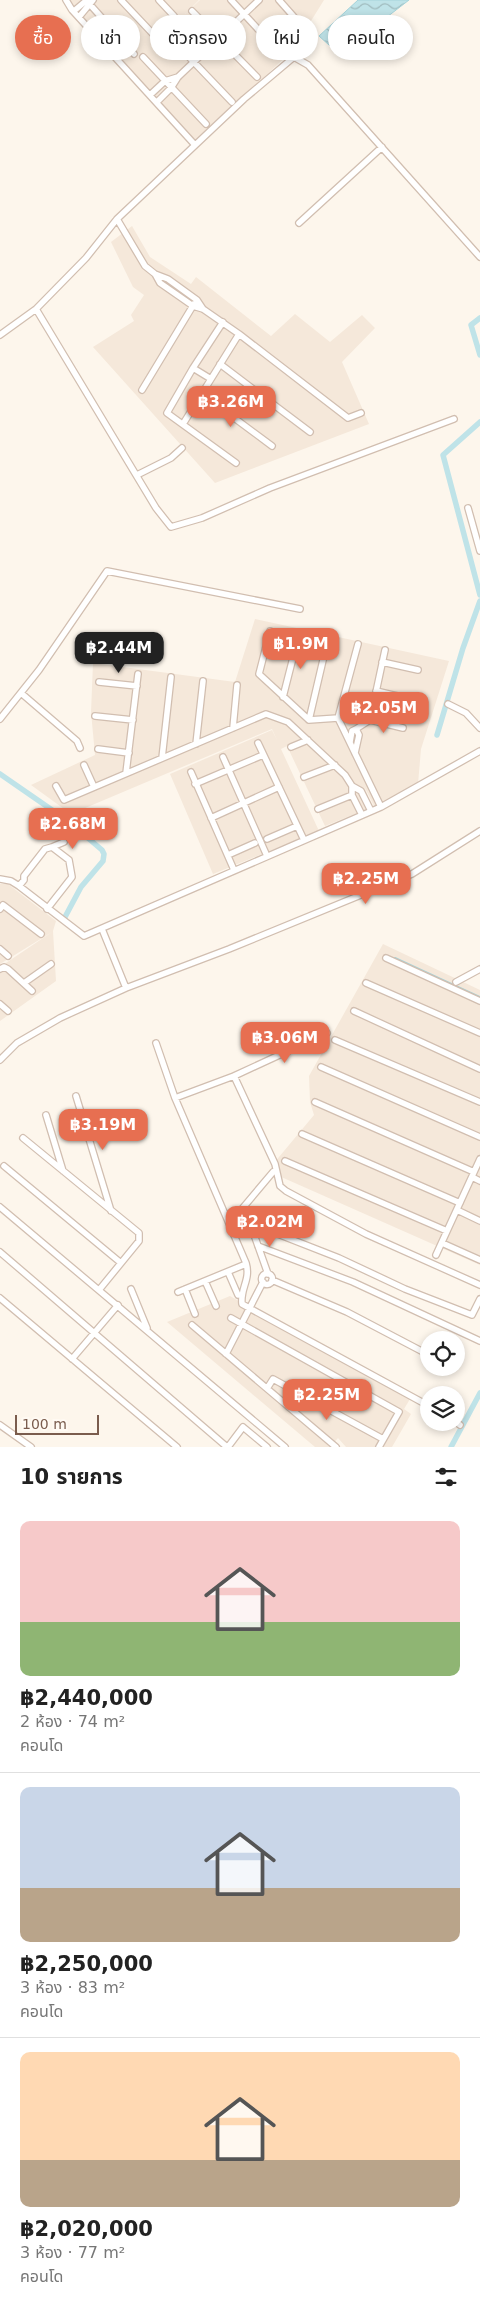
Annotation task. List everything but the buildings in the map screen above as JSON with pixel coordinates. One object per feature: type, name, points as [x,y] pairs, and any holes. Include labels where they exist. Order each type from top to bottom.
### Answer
[{"type":"street","points":[[66,0],[79,17],[195,145]]},
{"type":"street","points":[[121,0],[150,30]]},
{"type":"street","points":[[159,0],[173,15]]},
{"type":"street","points":[[231,0],[256,27]]},
{"type":"street","points":[[244,14],[259,0]]},
{"type":"street","points":[[279,0],[292,15]]},
{"type":"street","points":[[74,11],[88,1]]},
{"type":"street","points":[[79,17],[88,1]]},
{"type":"street","points":[[88,1],[100,15]]},
{"type":"street","points":[[192,10],[197,15]]},
{"type":"street","points":[[0,335],[36,309],[86,258],[117,218],[294,56],[308,65],[480,257]]},
{"type":"street","points":[[143,58],[206,124]]},
{"type":"street","points":[[240,60],[257,77]]},
{"type":"street","points":[[157,102],[171,88],[178,77],[194,62],[232,102]]},
{"type":"street","points":[[150,95],[165,81],[178,77]]},
{"type":"street","points":[[299,223],[382,147]]},
{"type":"street","points":[[117,218],[145,266],[155,274],[168,279],[197,300],[203,309]]},
{"type":"street","points":[[155,274],[160,283],[192,306],[203,309],[223,322],[348,418],[361,413]]},
{"type":"street","points":[[142,390],[197,300]]},
{"type":"street","points":[[36,309],[156,508],[169,525],[174,527],[202,518],[270,488],[454,419]]},
{"type":"street","points":[[223,322],[167,413],[236,463]]},
{"type":"street","points":[[183,424],[239,334]]},
{"type":"street","points":[[220,364],[310,432]]},
{"type":"street","points":[[193,368],[211,379]]},
{"type":"street","points":[[202,394],[272,446]]},
{"type":"street","points":[[137,476],[171,458],[182,448]]},
{"type":"street","points":[[468,508],[480,551]]},
{"type":"street","points":[[0,719],[71,625],[107,571],[300,609]]},
{"type":"street","points":[[270,631],[259,674],[309,720],[338,718]]},
{"type":"street","points":[[284,697],[298,638]]},
{"type":"street","points":[[309,720],[327,643]]},
{"type":"street","points":[[358,644],[338,718],[381,807]]},
{"type":"street","points":[[370,720],[385,650]]},
{"type":"street","points":[[382,662],[418,670]]},
{"type":"street","points":[[126,773],[138,674]]},
{"type":"street","points":[[162,758],[171,677]]},
{"type":"street","points":[[196,744],[203,681]]},
{"type":"street","points":[[99,682],[137,686]]},
{"type":"street","points":[[234,728],[236,685]]},
{"type":"street","points":[[376,691],[410,699]]},
{"type":"street","points":[[21,693],[77,741],[80,748]]},
{"type":"street","points":[[448,704],[454,705],[466,713],[480,728]]},
{"type":"street","points":[[56,786],[64,800],[266,714],[288,722],[345,774],[352,786],[352,795],[362,815]]},
{"type":"street","points":[[95,716],[133,720]]},
{"type":"street","points":[[350,742],[352,731],[370,720],[403,728]]},
{"type":"street","points":[[355,753],[359,735],[356,728]]},
{"type":"street","points":[[291,747],[308,740]]},
{"type":"street","points":[[258,743],[304,840]]},
{"type":"street","points":[[98,749],[129,753]]},
{"type":"street","points":[[0,879],[11,881],[19,886],[84,936],[381,807],[480,751]]},
{"type":"street","points":[[196,784],[263,754]]},
{"type":"street","points":[[223,757],[267,856]]},
{"type":"street","points":[[84,765],[94,787]]},
{"type":"street","points":[[304,777],[335,765]]},
{"type":"street","points":[[190,772],[234,870]]},
{"type":"street","points":[[352,786],[361,791],[371,811]]},
{"type":"street","points":[[211,818],[279,787]]},
{"type":"street","points":[[318,809],[352,795]]},
{"type":"street","points":[[267,839],[297,826]]},
{"type":"street","points":[[0,1060],[17,1043],[37,1031],[126,988],[229,949],[412,874],[480,831]]},
{"type":"street","points":[[19,886],[24,880],[24,876],[45,849],[64,842]]},
{"type":"street","points":[[228,855],[255,843]]},
{"type":"street","points":[[48,909],[72,877],[69,860],[52,847]]},
{"type":"street","points":[[11,881],[24,876]]},
{"type":"street","points":[[0,909],[3,905],[41,934]]},
{"type":"street","points":[[102,929],[126,988]]},
{"type":"street","points":[[0,949],[8,956]]},
{"type":"street","points":[[386,958],[480,1001]]},
{"type":"street","points":[[24,983],[51,964]]},
{"type":"street","points":[[0,969],[4,967],[8,969],[32,991]]},
{"type":"street","points":[[456,982],[480,970]]},
{"type":"street","points":[[366,983],[480,1033]]},
{"type":"street","points":[[0,1004],[8,1011]]},
{"type":"street","points":[[354,1011],[480,1069]]},
{"type":"street","points":[[175,1098],[234,1076],[327,1033]]},
{"type":"street","points":[[335,1040],[480,1102]]},
{"type":"street","points":[[156,1043],[175,1098],[246,1264],[248,1280],[241,1296],[242,1304],[420,1401]]},
{"type":"street","points":[[321,1067],[480,1136]]},
{"type":"street","points":[[234,1076],[275,1164],[280,1186],[366,1234],[480,1284]]},
{"type":"street","points":[[76,1096],[111,1211]]},
{"type":"street","points":[[316,1102],[473,1174],[480,1181]]},
{"type":"street","points":[[46,1114],[63,1171]]},
{"type":"street","points":[[302,1134],[460,1203]]},
{"type":"street","points":[[23,1138],[139,1233],[140,1237],[99,1290]]},
{"type":"street","points":[[436,1256],[480,1159]]},
{"type":"street","points":[[285,1161],[447,1231]]},
{"type":"street","points":[[4,1166],[121,1263]]},
{"type":"street","points":[[226,1215],[241,1210],[273,1172]]},
{"type":"street","points":[[0,1207],[285,1447]]},
{"type":"street","points":[[457,1210],[480,1221]]},
{"type":"street","points":[[236,1212],[247,1222],[339,1258],[405,1289],[472,1315],[480,1299]]},
{"type":"street","points":[[252,1229],[268,1274],[272,1277],[272,1280],[347,1312],[420,1350]]},
{"type":"street","points":[[442,1243],[480,1260]]},
{"type":"street","points":[[258,1246],[353,1282],[480,1341]]},
{"type":"street","points":[[0,1252],[228,1447],[243,1427],[264,1446]]},
{"type":"street","points":[[178,1292],[246,1264]]},
{"type":"street","points":[[228,1272],[238,1295]]},
{"type":"street","points":[[226,1354],[263,1282],[263,1276],[268,1274]]},
{"type":"street","points":[[263,1282],[269,1284],[272,1280]]},
{"type":"street","points":[[205,1281],[216,1306]]},
{"type":"street","points":[[131,1289],[148,1330]]},
{"type":"street","points":[[185,1289],[195,1314]]},
{"type":"street","points":[[0,1298],[177,1447]]},
{"type":"street","points":[[72,1359],[118,1305]]},
{"type":"street","points":[[231,1318],[399,1412],[379,1447]]},
{"type":"street","points":[[192,1325],[268,1387],[336,1447]]},
{"type":"street","points":[[268,1387],[273,1380],[383,1439]]},
{"type":"street","points":[[0,1425],[31,1447]]},
{"type":"shaded area","points":[[67,0],[199,0],[185,14],[200,0],[324,0],[315,15],[256,15],[256,60],[282,60],[196,141],[122,60],[140,60],[140,15],[81,15]]},
{"type":"shaded area","points":[[132,226],[150,257],[191,284],[196,277],[271,336],[295,314],[330,342],[362,315],[375,328],[342,362],[369,424],[215,483],[93,347],[134,321],[131,315],[144,295],[133,287],[111,242]]},
{"type":"shaded area","points":[[255,619],[449,661],[421,749],[418,784],[412,791],[374,806],[364,786],[372,807],[325,826],[287,746],[281,749],[319,831],[213,874],[170,774],[272,730],[277,740],[272,729],[71,814],[31,785],[95,755],[91,712],[93,663],[235,682]]},
{"type":"shaded area","points":[[0,884],[8,884],[56,921],[53,931],[56,981],[0,1021],[0,967],[52,932],[0,964]]},
{"type":"shaded area","points":[[383,944],[480,990],[480,1265],[279,1176],[274,1163],[314,1115],[310,1102],[309,1076]]},
{"type":"shaded area","points":[[230,1296],[410,1399],[404,1409],[411,1414],[392,1447],[346,1447],[338,1438],[330,1447],[315,1447],[167,1322]]},
{"type":"water","points":[[358,0],[409,0],[390,15],[342,15]]},
{"type":"water","points":[[328,28],[328,44],[319,36]]},
{"type":"waterway","points":[[480,318],[471,325],[480,355]]},
{"type":"waterway","points":[[480,422],[443,455],[480,595]]},
{"type":"waterway","points":[[437,735],[463,648],[480,601]]},
{"type":"waterway","points":[[0,774],[68,821],[102,850],[104,854],[103,861],[81,887],[65,917]]},
{"type":"waterway","points":[[395,958],[480,997]]},
{"type":"waterway","points":[[451,1447],[480,1393]]}]
